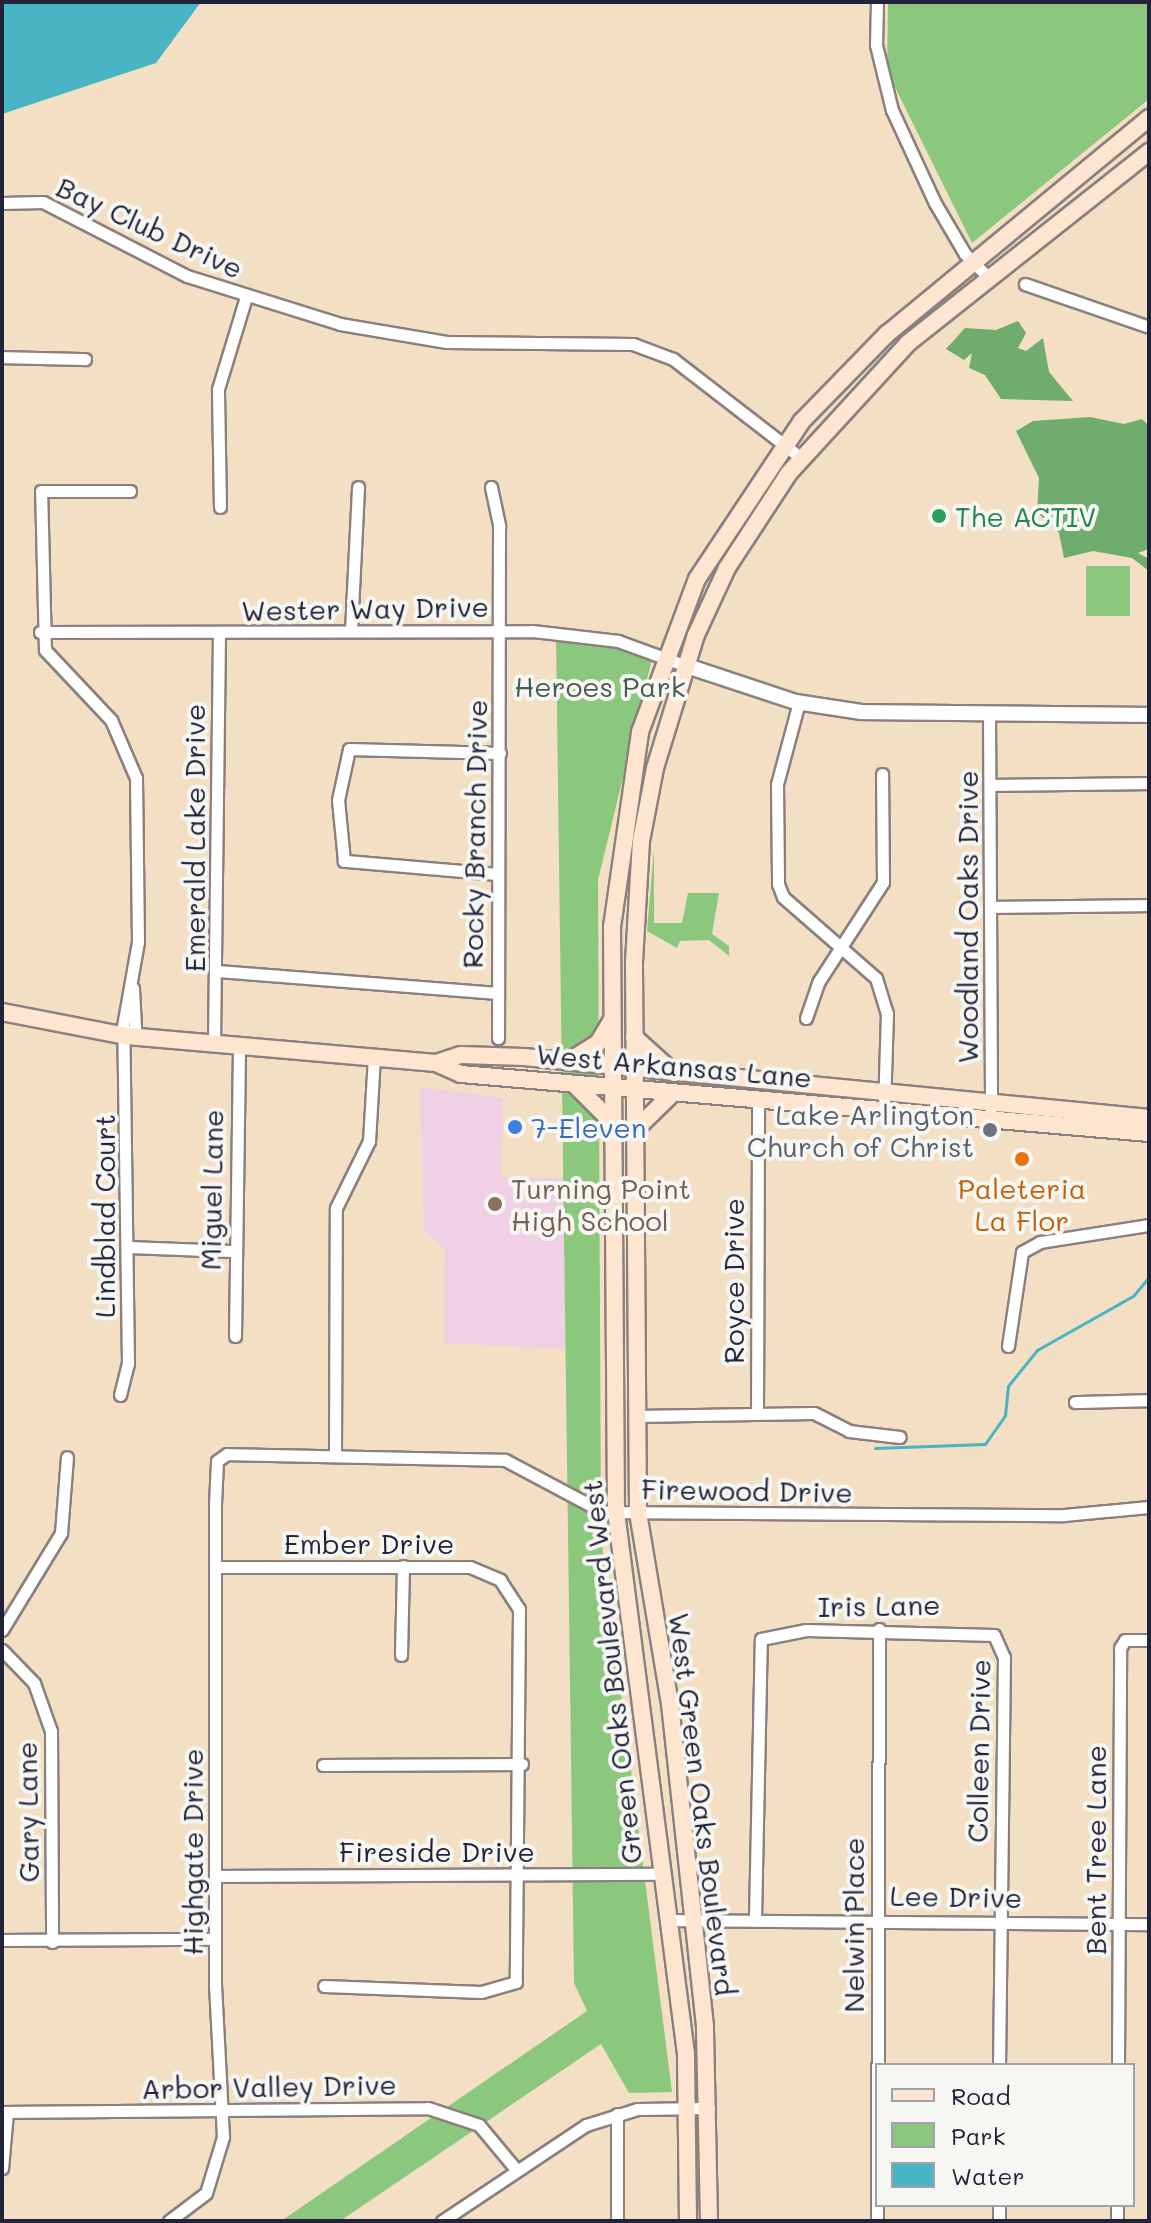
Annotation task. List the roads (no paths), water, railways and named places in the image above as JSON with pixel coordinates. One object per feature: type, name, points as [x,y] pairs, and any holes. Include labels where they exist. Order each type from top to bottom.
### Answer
[{"type":"main road","name":"Green Oaks Boulevard West","points":[[688,2221],[687,2107],[616,1512],[611,1338],[613,1019],[620,835],[663,656],[707,560],[786,442],[887,334],[1149,118]]},
{"type":"main road","name":"West Green Oaks Boulevard","points":[[709,2221],[709,2108],[670,1704],[638,1513],[634,1037],[641,841],[684,665],[727,568],[801,458],[868,381],[989,278],[1149,152]]},
{"type":"main road","points":[[620,835],[641,841]]},
{"type":"main road","name":"West Arkansas Lane","points":[[2,1012],[127,1036],[436,1063],[461,1074],[758,1100],[821,1097]]},
{"type":"main road","points":[[566,1062],[591,1050],[613,1019]]},
{"type":"main road","points":[[634,1037],[675,1074]]},
{"type":"main road","name":"West Arkansas Lane","points":[[436,1063],[461,1055],[566,1062],[675,1074],[821,1097],[992,1111],[1149,1118]]},
{"type":"main road","points":[[566,1082],[594,1098],[613,1125]]},
{"type":"main road","points":[[634,1131],[673,1093]]},
{"type":"main road","name":"West Arkansas Lane","points":[[992,1111],[1149,1133]]},
{"type":"main road","points":[[611,1338],[624,1352],[626,1401],[636,1416]]},
{"type":"street","points":[[877,2],[876,45],[892,110],[935,203],[974,264],[989,278]]},
{"type":"street","name":"Bay Club Drive","points":[[2,203],[43,202],[187,276],[246,297],[414,338],[654,351],[786,442],[801,458]]},
{"type":"street","points":[[1025,284],[1149,327]]},
{"type":"street","points":[[220,507],[218,389],[246,297]]},
{"type":"street","points":[[2,357],[85,359]]},
{"type":"street","points":[[351,631],[358,487]]},
{"type":"street","name":"Rocky Branch Drive","points":[[491,487],[499,526],[500,753],[495,993],[498,1038]]},
{"type":"street","name":"Lindblad Court","points":[[120,1395],[128,1364],[127,1036],[135,1027],[133,760],[111,720],[57,669],[40,632],[41,491],[130,491]]},
{"type":"street","name":"Wester Way Drive","points":[[40,632],[499,631],[588,635],[684,665]]},
{"type":"street","name":"Emerald Lake Drive","points":[[214,1043],[219,634]]},
{"type":"street","points":[[684,665],[799,702],[861,712],[1149,715]]},
{"type":"street","points":[[799,702],[777,784],[778,884],[783,897],[864,962],[883,994],[885,1102]]},
{"type":"street","name":"Woodland Oaks Drive","points":[[989,714],[993,785],[992,1111]]},
{"type":"street","points":[[497,874],[344,861],[338,800],[347,751],[500,753]]},
{"type":"street","points":[[806,1018],[843,946],[883,882],[882,774]]},
{"type":"street","points":[[993,785],[1149,783]]},
{"type":"street","points":[[993,907],[1149,905]]},
{"type":"street","points":[[217,971],[495,993]]},
{"type":"street","name":"Miguel Lane","points":[[235,1336],[232,1251],[239,1045]]},
{"type":"street","points":[[335,1452],[336,1208],[369,1141],[374,1056]]},
{"type":"street","name":"Royce Drive","points":[[757,1414],[758,1100]]},
{"type":"street","points":[[1008,1346],[1022,1252],[1040,1242],[1149,1225]]},
{"type":"street","points":[[128,1247],[232,1251]]},
{"type":"street","points":[[1075,1402],[1149,1400]]},
{"type":"street","points":[[636,1416],[814,1413],[849,1431],[900,1437]]},
{"type":"street","name":"Firewood Drive","points":[[217,1461],[227,1454],[335,1452],[505,1460],[546,1476],[582,1503],[616,1512],[1064,1515],[1149,1507]]},
{"type":"street","points":[[2,1630],[61,1533],[67,1457]]},
{"type":"street","name":"Highgate Drive","points":[[169,2221],[213,2181],[223,2111],[215,1939],[217,1461]]},
{"type":"street","points":[[401,1655],[403,1566]]},
{"type":"street","name":"Ember Drive","points":[[216,1567],[403,1566],[485,1571],[511,1595],[521,1626],[522,1764]]},
{"type":"street","name":"Iris Lane","points":[[755,1918],[765,1635],[879,1629],[994,1635]]},
{"type":"street","name":"Nelwin Place","points":[[877,2063],[879,1629]]},
{"type":"street","name":"Colleen Drive","points":[[994,1635],[1004,1657],[999,2063]]},
{"type":"street","name":"Bent Tree Lane","points":[[1118,2063],[1120,1648],[1128,1639],[1149,1640]]},
{"type":"street","name":"Gary Lane","points":[[2,1650],[34,1683],[51,1731],[52,1942]]},
{"type":"street","points":[[323,1765],[522,1764],[516,1982],[481,1992],[324,1986]]},
{"type":"street","name":"Fireside Drive","points":[[216,1876],[659,1874]]},
{"type":"street","name":"Lee Drive","points":[[667,1920],[691,1917],[999,1919],[1149,1924]]},
{"type":"street","points":[[2,1940],[215,1939]]},
{"type":"street","points":[[442,2221],[514,2167],[617,2114],[687,2107],[709,2108]]},
{"type":"street","name":"Arbor Valley Drive","points":[[4,2112],[447,2111],[479,2125],[514,2167]]},
{"type":"street","points":[[2,2168],[4,2112]]},
{"type":"street","points":[[617,2114],[617,2221]]},
{"type":"water","points":[[2,2],[201,2],[156,63],[2,114]]},
{"type":"waterway","points":[[875,1448],[985,1444],[1005,1415],[1008,1386],[1037,1350],[1133,1296],[1149,1277]]},
{"type":"place","name":"The ACTIV","points":[[939,516]]},
{"type":"place","name":"7-Eleven","points":[[515,1127]]},
{"type":"place","name":"Lake Arlington Church of Christ","points":[[990,1130]]},
{"type":"place","name":"Paleteria La Flor","points":[[1022,1159]]},
{"type":"place","name":"Turning Point High School","points":[[495,1204]]},
{"type":"park label","name":"Heroes Park","points":[[600,686]]}]
